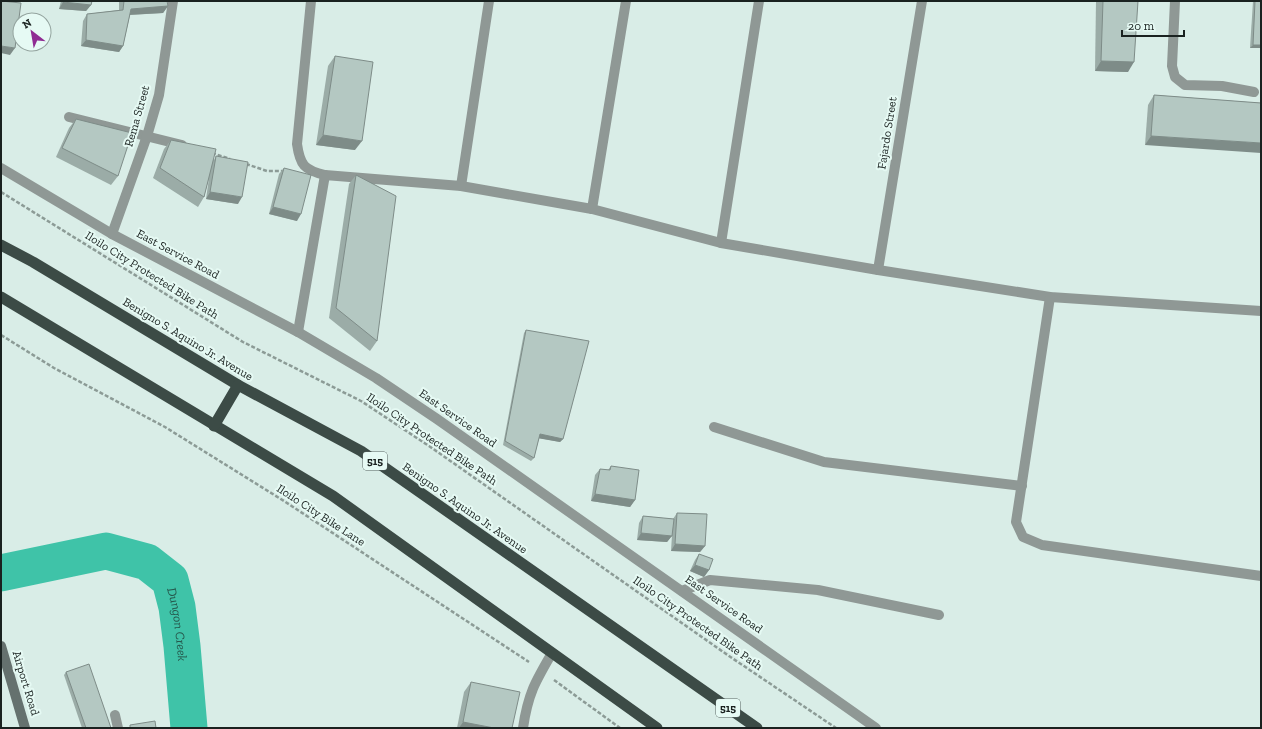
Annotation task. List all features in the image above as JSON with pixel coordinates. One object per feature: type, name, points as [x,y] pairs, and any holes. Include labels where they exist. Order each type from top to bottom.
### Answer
[{"type":"highway","name":"Benigno S. Aquino Jr. Avenue","points":[[1,245],[33,262],[238,385],[361,451],[757,728]]},
{"type":"highway","points":[[1,297],[333,496],[657,728]]},
{"type":"highway","points":[[214,426],[238,385]]},
{"type":"main road","name":"Airport Road","points":[[1,646],[25,728]]},
{"type":"street","name":"Rema Street","points":[[112,234],[147,136],[159,95],[173,1]]},
{"type":"street","points":[[311,1],[297,144],[302,164],[311,171],[325,174],[461,186],[592,209],[721,243],[878,270],[1050,297],[1261,311]]},
{"type":"street","points":[[461,186],[489,1]]},
{"type":"street","points":[[592,209],[626,1]]},
{"type":"street","points":[[721,243],[759,1]]},
{"type":"street","name":"Fajardo Street","points":[[878,270],[922,1]]},
{"type":"street","points":[[1176,1],[1172,66],[1175,77],[1185,85],[1222,86],[1254,92]]},
{"type":"street","points":[[69,116],[209,152]]},
{"type":"street","name":"East Service Road","points":[[1,168],[112,234],[298,332],[376,378],[437,419],[876,728]]},
{"type":"street","points":[[298,332],[325,174]]},
{"type":"street","points":[[1050,297],[1016,522],[1023,537],[1042,545],[1261,576]]},
{"type":"street","points":[[714,427],[824,462],[1022,486]]},
{"type":"street","points":[[682,591],[710,580],[818,590],[939,615]]},
{"type":"street","points":[[523,728],[527,702],[534,684],[552,653]]},
{"type":"street","points":[[115,715],[118,728]]},
{"type":"path","points":[[209,152],[231,159]]},
{"type":"path","points":[[245,164],[267,171],[311,171]]},
{"type":"path","name":"Iloilo City Protected Bike Path","points":[[1,192],[243,342],[361,401],[429,446],[723,652],[836,728]]},
{"type":"path","name":"Iloilo City Bike Lane","points":[[1,336],[54,368],[165,427],[278,497],[542,671],[620,728]]},
{"type":"building","points":[[1,1],[21,3],[20,12],[12,12],[12,48],[1,46]]},
{"type":"building","points":[[92,1],[91,5],[63,2]]},
{"type":"building","points":[[124,1],[167,1],[168,6],[131,9],[123,46],[86,40],[87,14],[123,10]]},
{"type":"building","points":[[1103,1],[1138,1],[1134,62],[1101,61]]},
{"type":"building","points":[[1255,1],[1261,1],[1261,45],[1253,45]]},
{"type":"building","points":[[335,56],[373,62],[362,141],[323,135]]},
{"type":"building","points":[[1154,95],[1261,103],[1261,143],[1151,136]]},
{"type":"building","points":[[76,119],[132,133],[118,176],[62,148]]},
{"type":"building","points":[[171,140],[216,149],[204,197],[160,168]]},
{"type":"building","points":[[216,156],[248,162],[242,197],[210,192]]},
{"type":"building","points":[[284,168],[311,175],[301,214],[273,207]]},
{"type":"building","points":[[356,175],[396,196],[377,341],[336,308]]},
{"type":"building","points":[[526,330],[589,341],[563,439],[540,434],[534,458],[505,441]]},
{"type":"building","points":[[611,466],[639,470],[635,500],[595,494],[600,469],[610,470]]},
{"type":"building","points":[[677,513],[707,514],[705,546],[675,544]]},
{"type":"building","points":[[643,516],[674,519],[672,536],[641,533]]},
{"type":"building","points":[[699,554],[713,559],[709,570],[695,565]]},
{"type":"building","points":[[89,664],[111,728],[86,728],[66,672]]},
{"type":"building","points":[[471,682],[520,692],[512,728],[494,728],[463,722]]},
{"type":"building","points":[[155,721],[156,728],[130,728],[130,725]]},
{"type":"waterway","name":"Dungon Creek","points":[[1,573],[106,551],[147,562],[170,580],[177,607],[189,728]]}]
